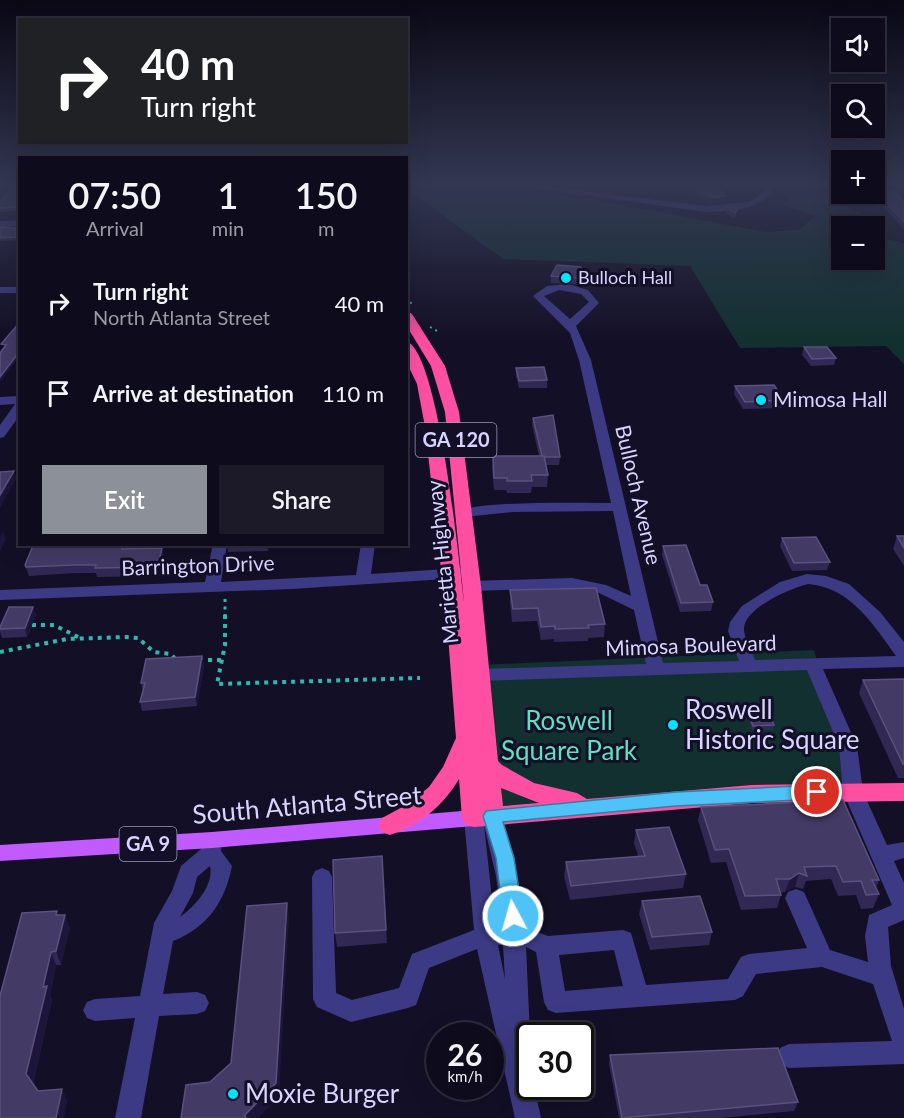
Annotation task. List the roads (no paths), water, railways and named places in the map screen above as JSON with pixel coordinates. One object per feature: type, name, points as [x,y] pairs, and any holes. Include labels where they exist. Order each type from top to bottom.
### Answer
[{"type":"highway","name":"Marietta Highway","points":[[408,317],[433,354],[449,396],[464,513],[466,726],[483,817]]},
{"type":"highway","name":"Marietta Highway","points":[[408,349],[424,384],[431,414],[464,578],[480,675],[486,762],[483,817]]},
{"type":"highway","points":[[390,825],[408,817],[429,803],[441,789],[458,760],[466,726]]},
{"type":"highway","points":[[486,762],[496,776],[515,786],[553,798],[598,806]]},
{"type":"highway","name":"GA 9","points":[[483,817],[752,794],[904,792]]},
{"type":"main road","name":"South Atlanta Street","points":[[0,853],[212,847],[390,825],[483,817]]},
{"type":"street","points":[[566,288],[578,289],[592,296],[594,303],[573,328],[542,301],[538,296],[541,292],[566,288]]},
{"type":"street","points":[[0,290],[18,290]]},
{"type":"street","name":"Bulloch Avenue","points":[[573,328],[585,360],[656,669]]},
{"type":"street","points":[[0,401],[18,400]]},
{"type":"street","points":[[0,434],[18,409]]},
{"type":"street","points":[[464,513],[513,508],[619,507]]},
{"type":"street","points":[[217,587],[220,546]]},
{"type":"street","points":[[363,579],[368,546]]},
{"type":"street","name":"Barrington Drive","points":[[0,596],[363,579],[464,578],[572,583],[601,588],[642,607]]},
{"type":"street","points":[[749,666],[736,632],[735,625],[740,617],[761,599],[790,585],[820,579],[857,594],[904,654]]},
{"type":"street","name":"Mimosa Boulevard","points":[[480,675],[904,661]]},
{"type":"street","points":[[813,665],[848,746],[853,792],[903,902],[877,922],[875,940],[904,1040]]},
{"type":"street","points":[[483,817],[505,858],[515,935],[518,1022]]},
{"type":"street","points":[[483,817],[487,937],[498,999],[516,1058]]},
{"type":"street","points":[[128,1118],[165,923],[182,893],[188,872],[212,847],[222,866],[212,898],[190,923],[163,935]]},
{"type":"street","points":[[881,855],[904,850]]},
{"type":"street","points":[[322,877],[325,999],[351,1011],[408,997],[420,961],[459,945],[487,937],[515,935],[535,938],[546,946],[623,940],[637,996]]},
{"type":"street","points":[[796,898],[822,957]]},
{"type":"street","points":[[546,946],[556,1002],[735,989],[749,964],[822,957],[859,971],[884,976]]},
{"type":"street","points":[[95,1010],[197,1004]]},
{"type":"street","points":[[789,1056],[904,1052]]},
{"type":"street","points":[[525,1100],[528,1118]]},
{"type":"place","name":"Bulloch Hall","points":[[566,278]]},
{"type":"place","name":"Mimosa Hall","points":[[761,400]]},
{"type":"place","name":"Roswell Historic Square","points":[[673,725]]},
{"type":"place","name":"Moxie Burger","points":[[233,1094]]},
{"type":"park label","name":"Roswell Square Park","points":[[569,736]]}]
